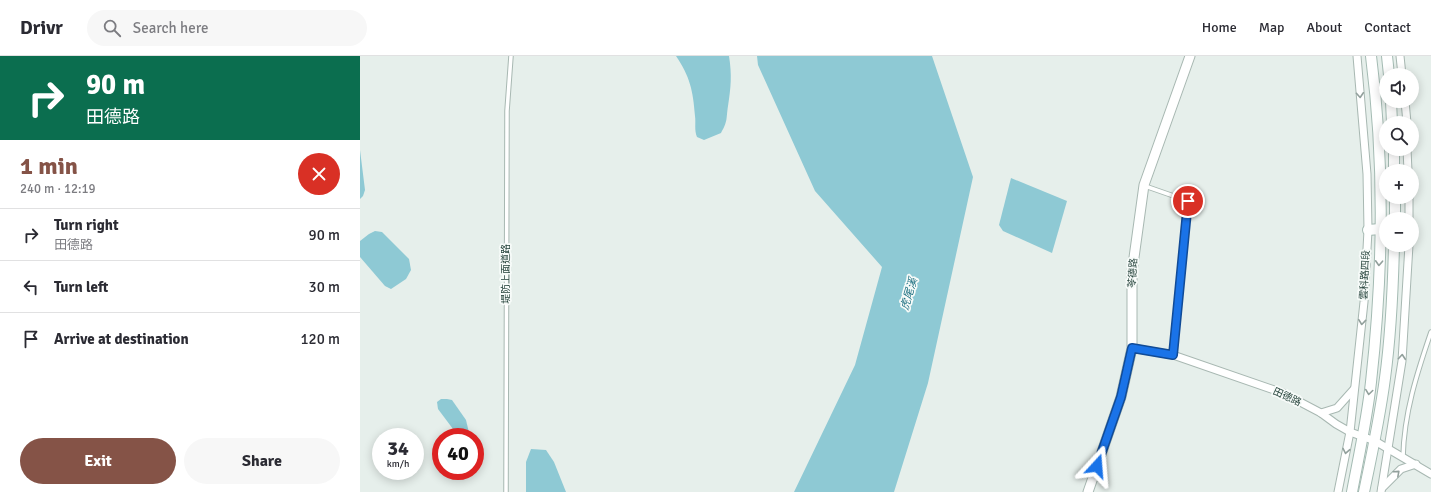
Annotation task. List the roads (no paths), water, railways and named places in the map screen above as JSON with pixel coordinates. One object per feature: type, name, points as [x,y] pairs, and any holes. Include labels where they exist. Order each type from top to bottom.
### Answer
[{"type":"main road","name":"雲科路四段","points":[[1371,56],[1379,138],[1380,212]]},
{"type":"main road","points":[[1387,56],[1388,68]]},
{"type":"main road","points":[[1368,230],[1379,229]]},
{"type":"main road","name":"雲科路四段","points":[[1352,492],[1371,382],[1376,322],[1379,252]]},
{"type":"main road","points":[[1364,492],[1375,441],[1386,377],[1392,300],[1394,252]]},
{"type":"street","name":"苓德路","points":[[1088,492],[1121,397],[1132,348],[1132,272],[1144,185],[1190,56]]},
{"type":"street","name":"雲科路四段","points":[[1338,492],[1350,432],[1364,302],[1368,230],[1366,174],[1357,56]]},
{"type":"street","points":[[1400,56],[1401,68]]},
{"type":"street","points":[[1381,490],[1402,360],[1409,252]]},
{"type":"street","name":"田德路","points":[[1132,348],[1173,355],[1283,393],[1320,413],[1350,432],[1375,441],[1431,474]]},
{"type":"street","points":[[1320,413],[1337,408],[1354,389]]},
{"type":"street","points":[[1381,490],[1401,469],[1416,464]]},
{"type":"lane","name":"堤防上面道路","points":[[506,492],[507,118],[511,56]]},
{"type":"lane","points":[[1144,185],[1188,201],[1173,355]]},
{"type":"lane","points":[[1403,457],[1404,434],[1416,377],[1431,332]]},
{"type":"water","points":[[676,56],[729,56],[731,75],[730,93],[725,126],[721,133],[704,140],[697,137],[690,84],[685,71]]},
{"type":"water","name":"虎尾溪","points":[[757,56],[932,56],[973,177],[928,383],[894,492],[794,492],[855,365],[882,267],[815,191],[758,65]]},
{"type":"water","points":[[360,150],[365,190],[360,199]]},
{"type":"water","points":[[1011,178],[1067,201],[1052,253],[1003,231],[999,225]]},
{"type":"water","points":[[375,231],[382,232],[409,259],[411,270],[406,279],[391,289],[385,286],[360,257],[360,241]]},
{"type":"water","points":[[441,399],[452,400],[466,420],[468,428],[452,428],[438,409],[437,402]]},
{"type":"water","points":[[531,449],[546,450],[554,462],[566,492],[526,492],[526,462]]}]
